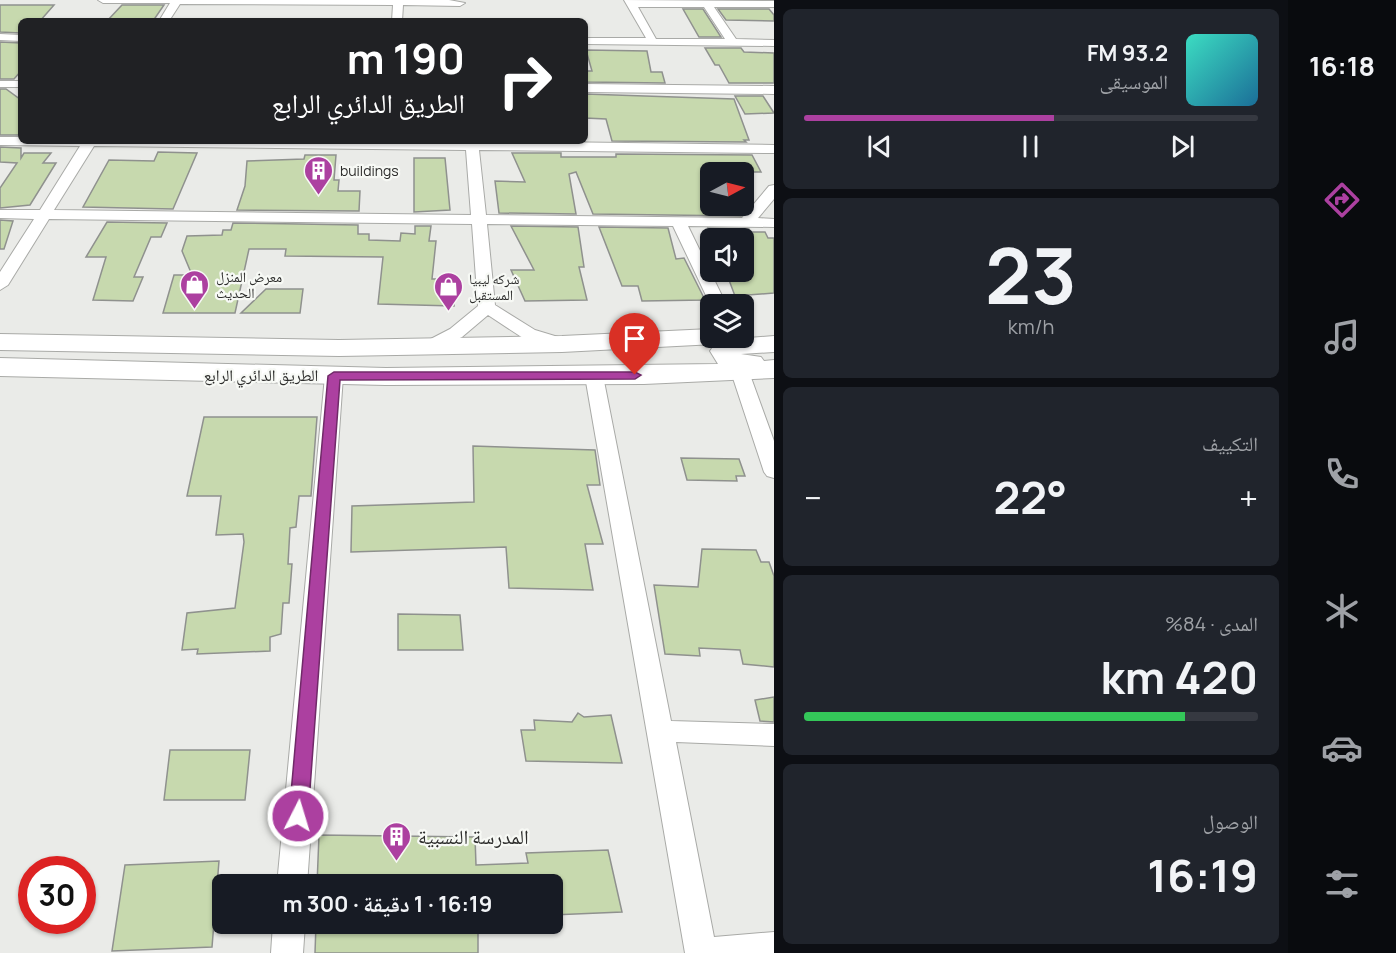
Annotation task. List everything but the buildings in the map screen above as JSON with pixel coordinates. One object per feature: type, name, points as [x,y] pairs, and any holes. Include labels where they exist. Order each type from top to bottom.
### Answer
[{"type":"main road","points":[[754,336],[774,335]]},
{"type":"main road","name":"الطريق الدائري الرابع","points":[[0,342],[427,348],[700,338]]},
{"type":"main road","points":[[774,344],[731,346],[724,351],[728,358],[741,363],[774,362]]},
{"type":"main road","points":[[457,377],[501,368],[652,368],[660,367],[669,361],[664,353],[650,349],[516,354],[495,352],[477,346]]},
{"type":"main road","name":"الطريق الدائري الرابع","points":[[0,367],[197,375],[457,377],[594,376],[774,369]]},
{"type":"street","points":[[103,0],[398,1],[460,5]]},
{"type":"street","points":[[166,18],[177,0]]},
{"type":"street","points":[[397,18],[398,1]]},
{"type":"street","points":[[653,42],[630,2],[774,4]]},
{"type":"street","points":[[705,2],[732,42]]},
{"type":"street","points":[[0,37],[18,38]]},
{"type":"street","points":[[588,41],[774,43]]},
{"type":"street","points":[[0,84],[18,84]]},
{"type":"street","points":[[588,88],[774,90]]},
{"type":"street","points":[[0,141],[18,141]]},
{"type":"street","points":[[0,285],[88,144]]},
{"type":"street","points":[[487,307],[473,144],[774,149]]},
{"type":"street","points":[[747,222],[774,189]]},
{"type":"street","points":[[0,214],[774,222]]},
{"type":"street","points":[[678,222],[713,294]]},
{"type":"street","points":[[487,307],[529,334],[562,344]]},
{"type":"street","points":[[427,348],[456,333],[487,307]]},
{"type":"street","points":[[740,372],[774,472]]},
{"type":"street","points":[[293,874],[334,376]]},
{"type":"street","points":[[594,376],[702,953]]},
{"type":"street","points":[[660,731],[774,735]]},
{"type":"street","points":[[287,953],[288,934]]},
{"type":"street","points":[[707,953],[774,947]]},
{"type":"place","name":"buildings","points":[[319,196]]},
{"type":"place","name":"معرض المنزل الحديث","points":[[195,310]]},
{"type":"place","name":"شركه ليبيا المستقبل","points":[[448,312]]},
{"type":"place","name":"المدرسة النسبية","points":[[397,862]]},
{"type":"route","points":[[298,816],[334,376],[635,375]]}]
